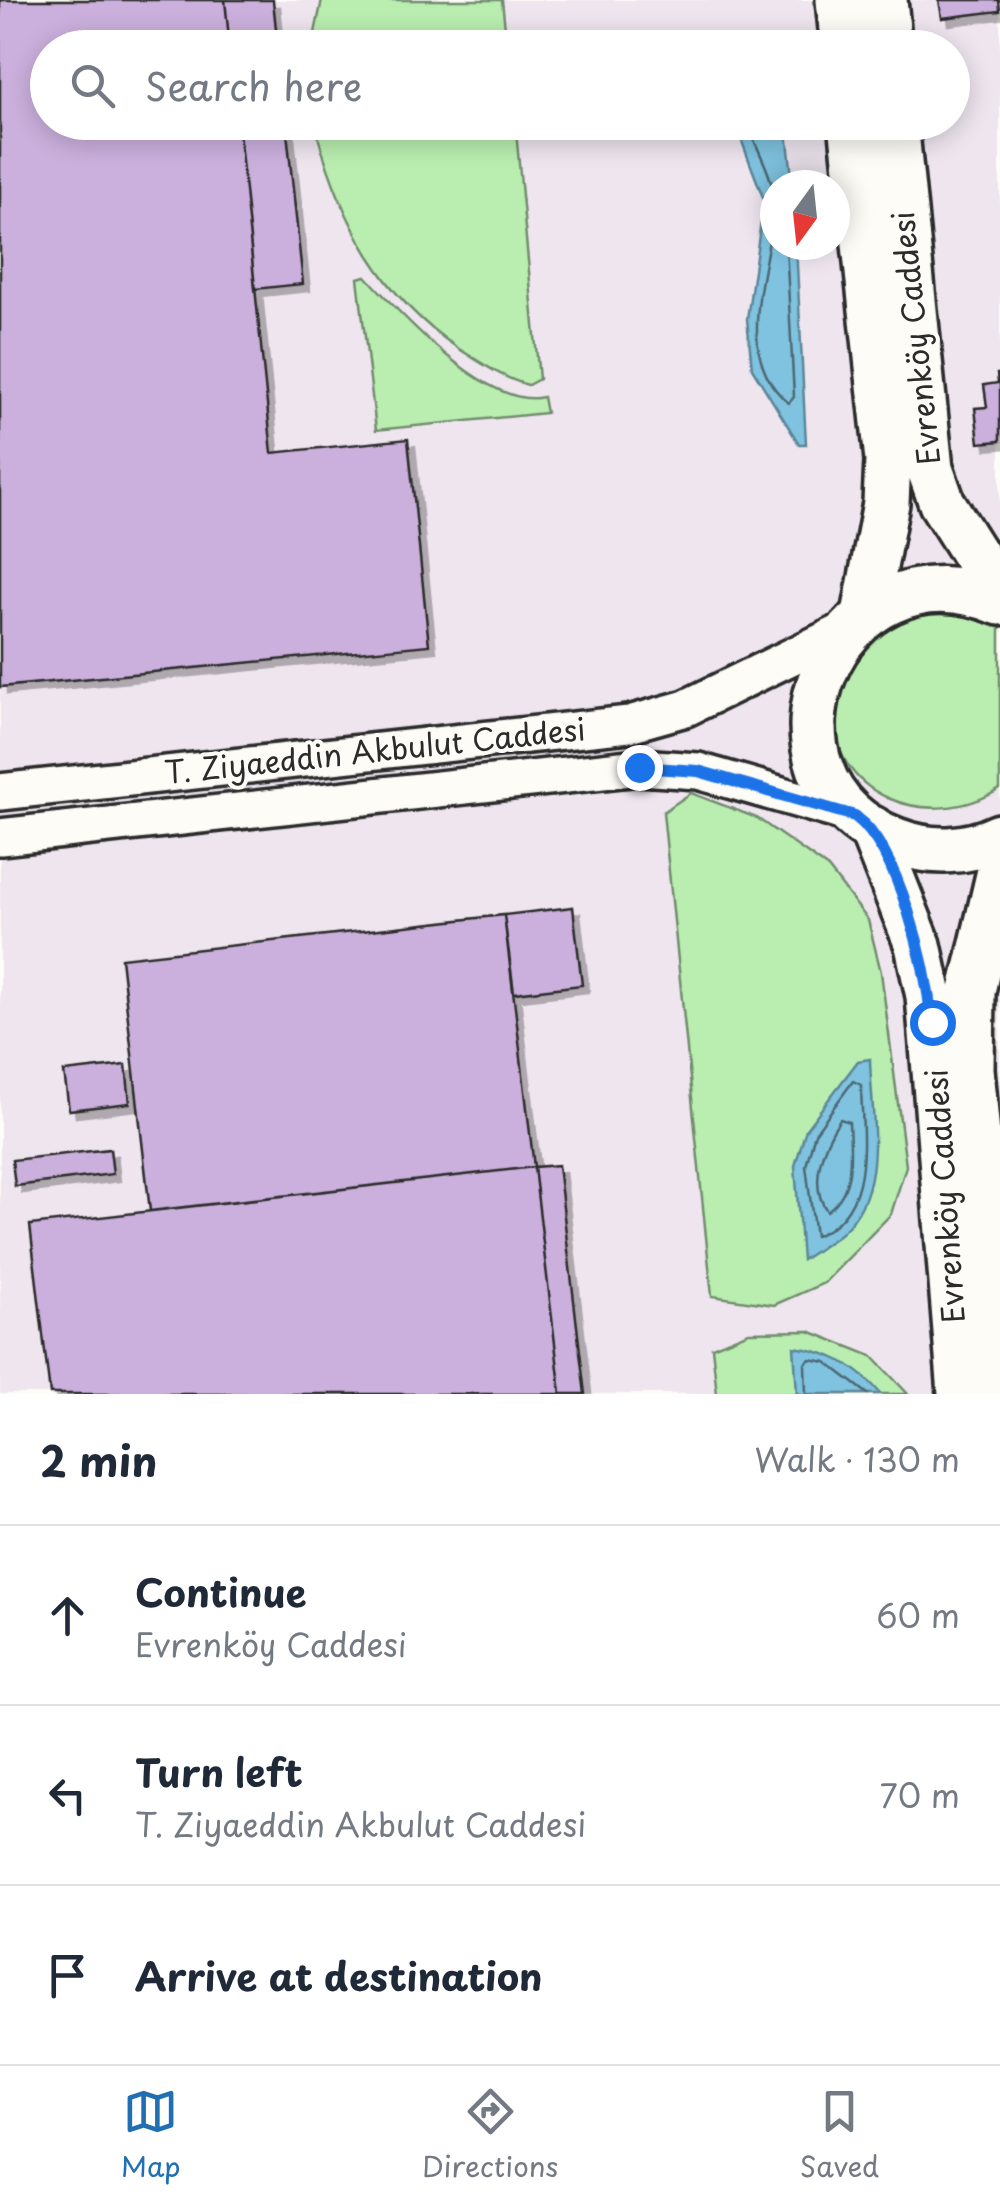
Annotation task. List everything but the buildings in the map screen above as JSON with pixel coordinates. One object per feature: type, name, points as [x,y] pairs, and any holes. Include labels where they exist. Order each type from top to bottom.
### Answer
[{"type":"main road","points":[[839,0],[842,30]]},
{"type":"main road","points":[[884,0],[887,30]]},
{"type":"main road","name":"Evrenköy Caddesi","points":[[854,140],[888,460],[886,503],[858,621],[818,682],[812,723],[825,774],[864,822],[918,946],[929,996],[961,1394]]},
{"type":"main road","name":"Evrenköy Caddesi","points":[[898,140],[930,469],[942,503],[1000,598]]},
{"type":"main road","points":[[858,621],[900,596],[930,590],[959,590],[1000,598]]},
{"type":"main road","points":[[864,822],[930,850],[970,848],[1000,837]]},
{"type":"main road","name":"Evrenköy Caddesi","points":[[1000,872],[972,991],[971,1069],[1000,1388]]},
{"type":"street","name":"T. Ziyaeddin Akbulut Caddesi","points":[[0,792],[629,724],[701,702],[858,621]]},
{"type":"street","name":"T. Ziyaeddin Akbulut Caddesi","points":[[0,837],[639,767],[698,771],[864,822]]},
{"type":"shaded area","points":[[0,0],[1000,0],[1000,1394],[0,1394]]},
{"type":"green space","points":[[322,0],[502,0],[505,30],[316,30]]},
{"type":"green space","points":[[319,140],[517,140],[539,379],[528,385],[492,370],[459,349],[407,305],[368,255]]},
{"type":"green space","points":[[366,276],[447,356],[497,389],[521,397],[543,397],[546,413],[376,430],[358,278]]},
{"type":"green space","points":[[920,606],[985,617],[1000,628],[1000,789],[972,802],[944,807],[915,806],[888,798],[865,784],[847,763],[836,737],[834,700],[859,640],[879,625]]},
{"type":"green space","points":[[691,793],[757,818],[828,868],[868,920],[881,972],[906,1166],[891,1214],[824,1283],[774,1305],[712,1296],[663,812]]},
{"type":"green space","points":[[809,1331],[872,1356],[908,1394],[717,1394],[712,1347],[749,1332]]},
{"type":"water","points":[[741,140],[788,140],[791,170],[760,170],[760,189]]},
{"type":"water","points":[[760,228],[760,260],[797,260],[806,444],[799,444],[752,368],[747,319]]},
{"type":"water","points":[[870,1059],[874,1151],[866,1196],[841,1233],[802,1260],[795,1166],[806,1129],[858,1061]]},
{"type":"water","points":[[794,1347],[842,1362],[881,1394],[797,1394]]},
{"type":"route","points":[[639,767],[722,776],[855,816],[872,829],[918,946],[932,1022]]}]
